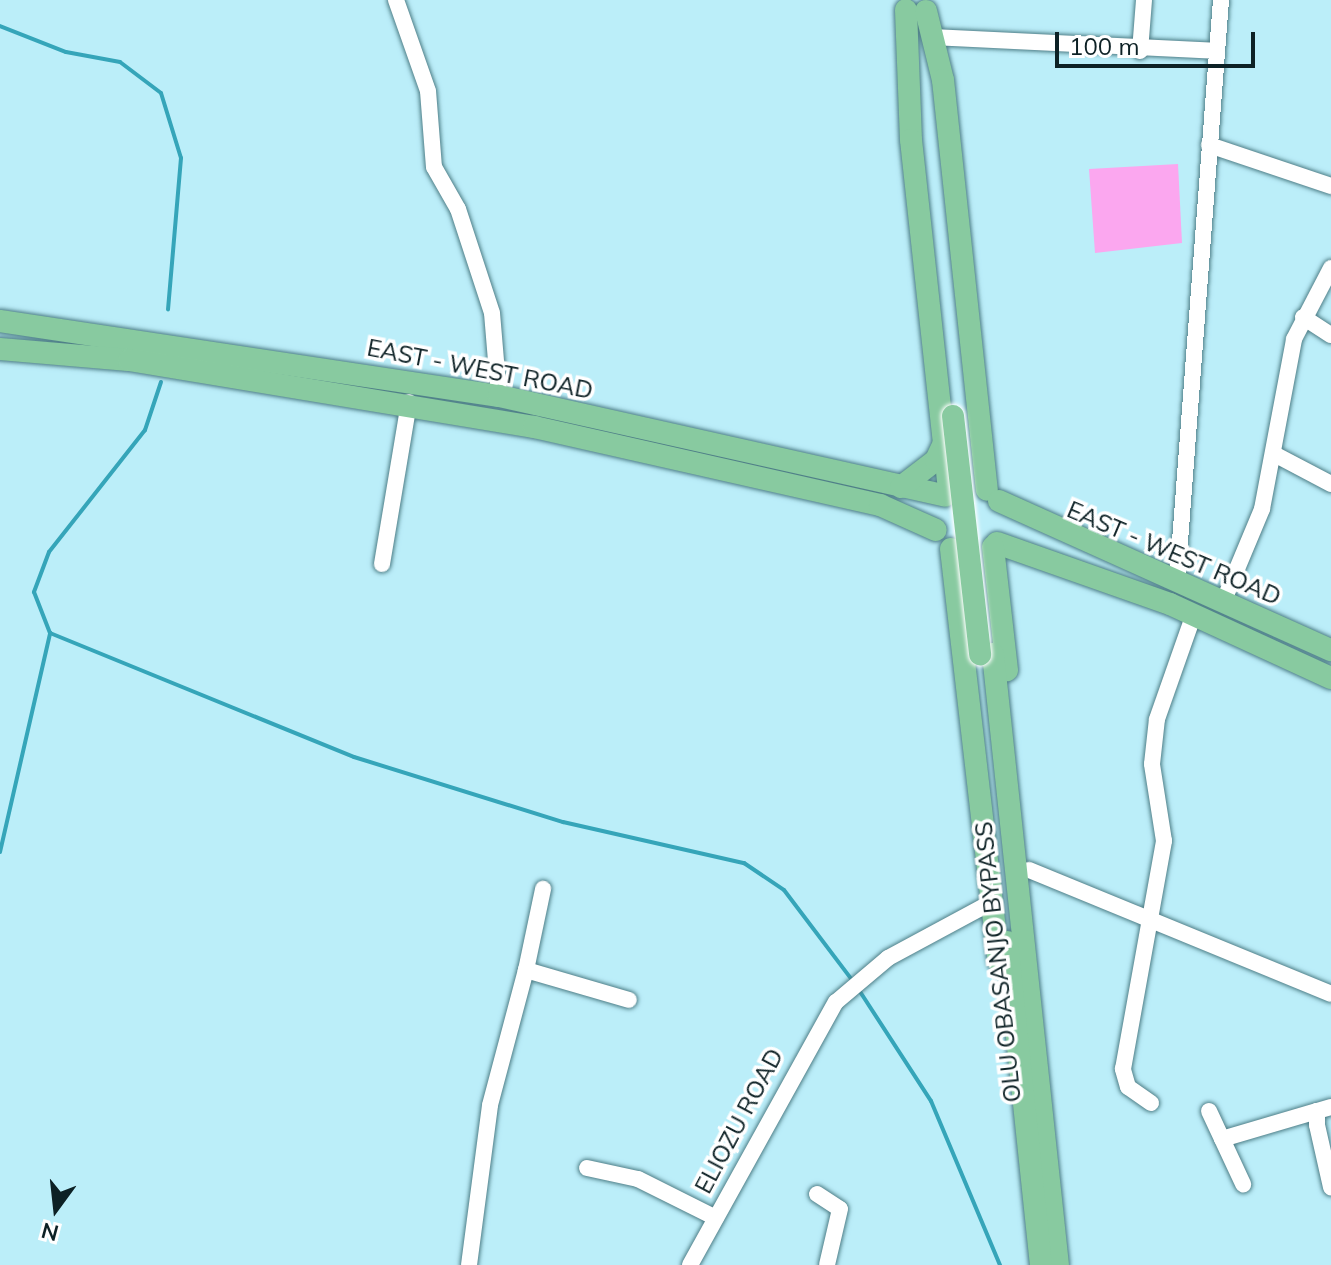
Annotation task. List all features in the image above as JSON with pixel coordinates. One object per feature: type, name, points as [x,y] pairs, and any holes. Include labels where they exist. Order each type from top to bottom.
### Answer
[{"type":"main road","points":[[915,5],[932,37],[951,138],[993,495],[1005,523],[995,545],[1043,1013],[1033,1129]]},
{"type":"main road","points":[[915,5],[908,112],[947,494],[936,530],[951,549],[992,902],[1033,1129],[1041,1265]]},
{"type":"main road","name":"OLU OBASANJO BYPASS","points":[[915,5],[986,654],[1033,1129],[1058,1265]]},
{"type":"main road","name":"EAST - WEST ROAD","points":[[0,321],[499,396],[901,487],[947,494]]},
{"type":"main road","name":"EAST - WEST ROAD","points":[[0,349],[129,360],[409,402],[880,505],[936,530]]},
{"type":"main road","points":[[901,487],[936,460],[944,443]]},
{"type":"main road","points":[[947,494],[993,495]]},
{"type":"main road","name":"EAST - WEST ROAD","points":[[993,495],[1331,650]]},
{"type":"main road","name":"EAST - WEST ROAD","points":[[995,545],[1194,614],[1331,678]]},
{"type":"main road","points":[[951,549],[968,555],[995,545]]},
{"type":"street","points":[[396,0],[428,91],[434,167],[458,209],[492,313],[499,396]]},
{"type":"street","points":[[1140,51],[1144,0]]},
{"type":"street","points":[[1177,581],[1221,0]]},
{"type":"street","points":[[932,37],[1140,51],[1215,51]]},
{"type":"street","points":[[1209,145],[1331,186]]},
{"type":"street","points":[[1224,600],[1276,455],[1303,317],[1331,268]]},
{"type":"street","points":[[1303,317],[1331,335]]},
{"type":"street","points":[[382,564],[409,402]]},
{"type":"street","points":[[1276,455],[1331,484]]},
{"type":"street","points":[[1151,1103],[1128,1087],[1123,1069],[1155,921],[1164,841],[1152,764],[1157,719],[1194,614]]},
{"type":"street","points":[[1029,870],[1331,994]]},
{"type":"street","points":[[469,1265],[490,1105],[526,970],[543,889]]},
{"type":"street","name":"ELIOZU ROAD","points":[[690,1265],[836,1002],[874,968],[992,902]]},
{"type":"street","points":[[526,970],[629,1000]]},
{"type":"street","points":[[1222,1139],[1324,1109],[1331,1187]]},
{"type":"street","points":[[1209,1111],[1243,1184]]},
{"type":"street","points":[[587,1168],[638,1179],[716,1218]]},
{"type":"street","points":[[817,1194],[840,1209],[827,1265]]},
{"type":"shaded area","points":[[1178,164],[1182,243],[1095,253],[1089,169]]},
{"type":"waterway","points":[[0,26],[66,52],[120,62],[161,93],[181,158],[168,309]]},
{"type":"waterway","points":[[161,382],[145,430],[49,552],[34,592],[50,633],[354,757],[563,822],[744,863],[784,890],[852,980]]},
{"type":"waterway","points":[[0,852],[50,633]]},
{"type":"waterway","points":[[857,987],[931,1101],[1000,1265]]}]
